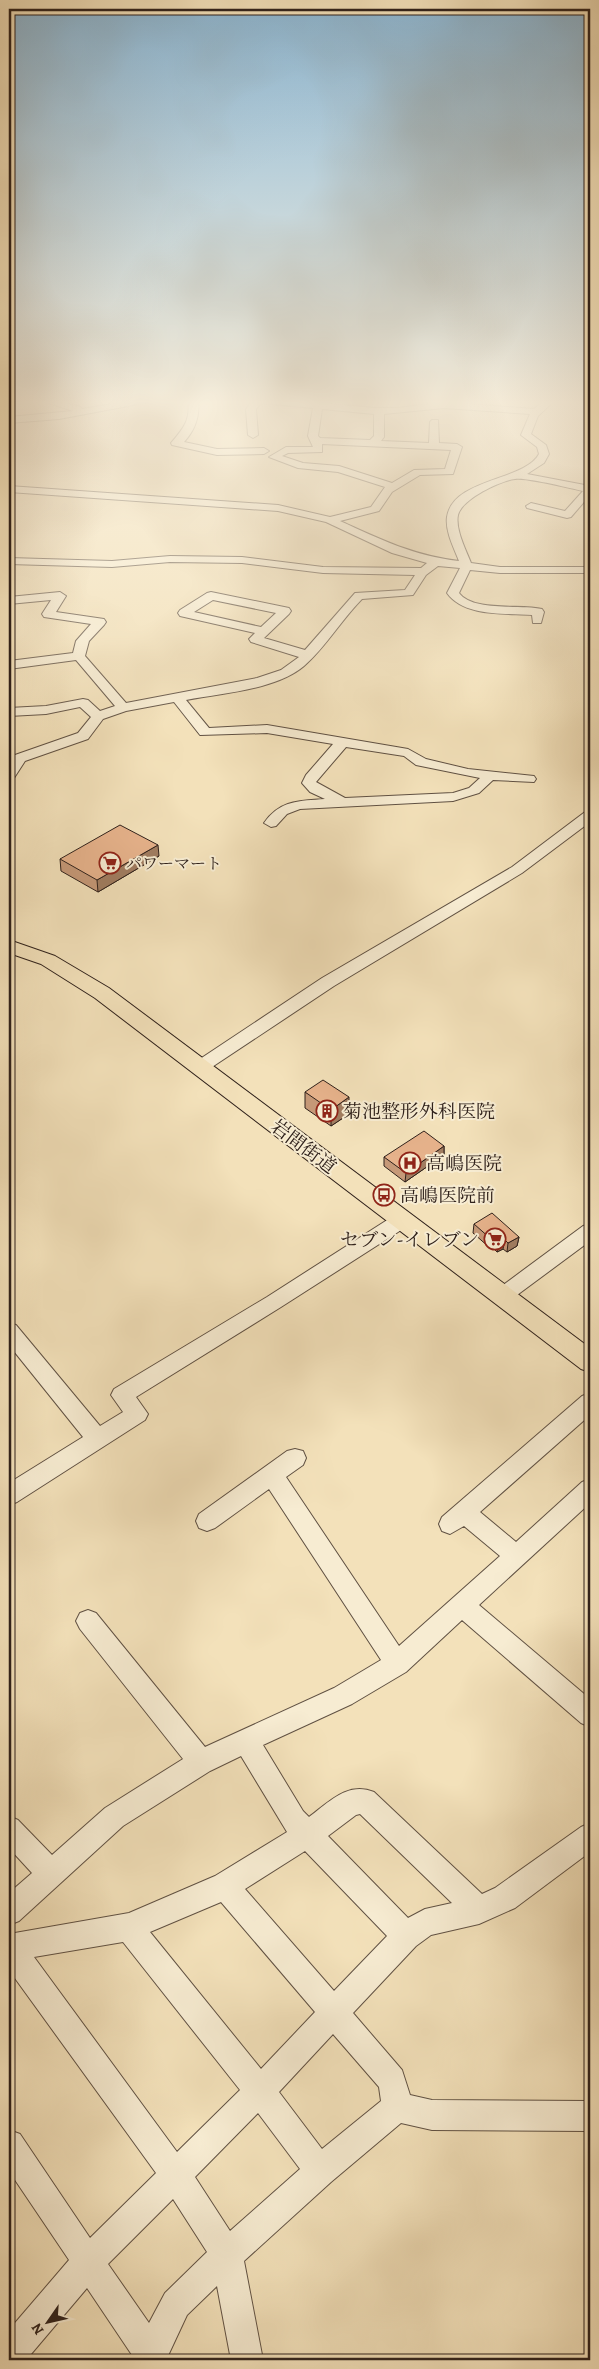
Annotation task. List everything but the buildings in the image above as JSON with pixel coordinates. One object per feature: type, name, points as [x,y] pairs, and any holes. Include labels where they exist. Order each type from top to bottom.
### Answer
[{"type":"main road","name":"岩間街道","points":[[9,946],[48,960],[86,982],[200,1066],[590,1362]]},
{"type":"street","points":[[288,511],[330,520],[396,551],[436,562],[500,570],[590,570]]},
{"type":"street","points":[[330,520],[369,511]]},
{"type":"street","points":[[456,511],[452,520],[466,567],[453,593],[456,598],[470,606],[538,612],[537,620]]},
{"type":"street","points":[[549,511],[567,515],[571,511]]},
{"type":"street","points":[[9,561],[112,564],[170,559],[242,560],[323,570],[423,572]]},
{"type":"street","points":[[9,775],[20,758],[84,736],[98,716],[123,708],[271,678],[291,669],[307,655],[340,614],[359,596],[409,593],[423,572],[436,562]]},
{"type":"street","points":[[9,600],[60,596],[48,614],[100,622],[81,641],[79,648],[80,656],[123,708]]},
{"type":"street","points":[[264,631],[184,613],[211,596],[285,611],[264,631],[255,639],[307,655]]},
{"type":"street","points":[[9,665],[80,656]]},
{"type":"street","points":[[178,698],[205,732],[267,730],[408,753],[421,762],[489,775],[528,779]]},
{"type":"street","points":[[9,712],[46,710],[83,703],[98,716]]},
{"type":"street","points":[[342,743],[311,778],[309,783],[315,789],[342,802]]},
{"type":"street","points":[[271,823],[282,811],[298,805],[453,797],[477,790],[484,785],[489,775]]},
{"type":"street","points":[[200,1066],[336,977],[517,870],[589,817]]},
{"type":"street","points":[[9,1495],[137,1414],[122,1395],[274,1302],[402,1220]]},
{"type":"street","points":[[502,1296],[590,1231]]},
{"type":"street","points":[[9,1331],[97,1438]]},
{"type":"street","points":[[516,1556],[457,1518],[590,1402]]},
{"type":"street","points":[[207,1521],[294,1458]]},
{"type":"street","points":[[272,1475],[396,1664]]},
{"type":"street","points":[[9,1911],[114,1817],[201,1762],[343,1696],[396,1664],[590,1489]]},
{"type":"street","points":[[462,1605],[590,1716]]},
{"type":"street","points":[[88,1621],[201,1762]]},
{"type":"street","points":[[246,1740],[294,1820],[406,1936]]},
{"type":"street","points":[[247,2360],[227,2255],[176,2176],[10,1948],[129,1927],[225,1886],[308,1834],[351,1802],[366,1801],[479,1910]]},
{"type":"street","points":[[9,1829],[51,1874]]},
{"type":"street","points":[[9,2355],[89,2261],[260,2091],[406,1936],[424,1923],[479,1910],[505,1898],[590,1836]]},
{"type":"street","points":[[225,1886],[392,2080],[397,2106]]},
{"type":"street","points":[[129,1927],[260,2091],[320,2171]]},
{"type":"street","points":[[397,2106],[432,2115],[590,2116]]},
{"type":"street","points":[[151,2357],[176,2304],[320,2171],[397,2106]]},
{"type":"street","points":[[9,2146],[89,2261],[151,2357]]},
{"type":"place","name":"パワーマート","points":[[110,863]]},
{"type":"place","name":"菊池整形外科医院","points":[[327,1111]]},
{"type":"place","name":"高嶋医院","points":[[410,1163]]},
{"type":"place","name":"高嶋医院前","points":[[384,1195]]},
{"type":"place","name":"セブン-イレブン","points":[[495,1239]]}]
